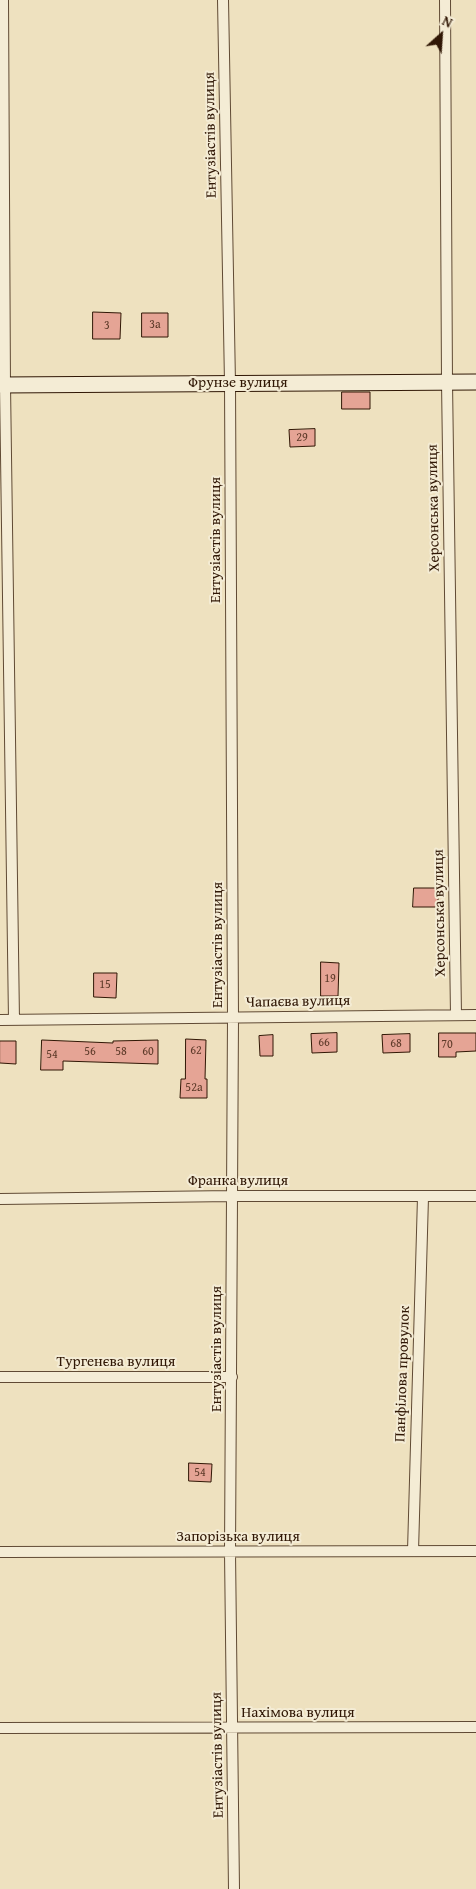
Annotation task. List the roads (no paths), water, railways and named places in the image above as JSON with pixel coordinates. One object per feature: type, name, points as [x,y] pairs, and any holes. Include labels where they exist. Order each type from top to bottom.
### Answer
[{"type":"street","points":[[3,0],[3,385],[14,1020]]},
{"type":"street","name":"Ентузіастів вулиця","points":[[223,0],[230,383],[233,1018],[230,1552],[234,1728],[234,1889]]},
{"type":"street","name":"Херсонська вулиця","points":[[445,0],[447,382],[456,1015]]},
{"type":"street","name":"Фрунзе вулиця","points":[[3,385],[476,382]]},
{"type":"street","name":"Чапаєва вулиця","points":[[0,1020],[476,1015]]},
{"type":"street","name":"Франка вулиця","points":[[0,1198],[476,1196]]},
{"type":"street","name":"Панфілова провулок","points":[[413,1551],[423,1197]]},
{"type":"street","name":"Тургенєва вулиця","points":[[0,1377],[232,1377]]},
{"type":"street","name":"Запорізька вулиця","points":[[0,1552],[476,1551]]},
{"type":"street","name":"Нахімова вулиця","points":[[0,1728],[476,1727]]}]
